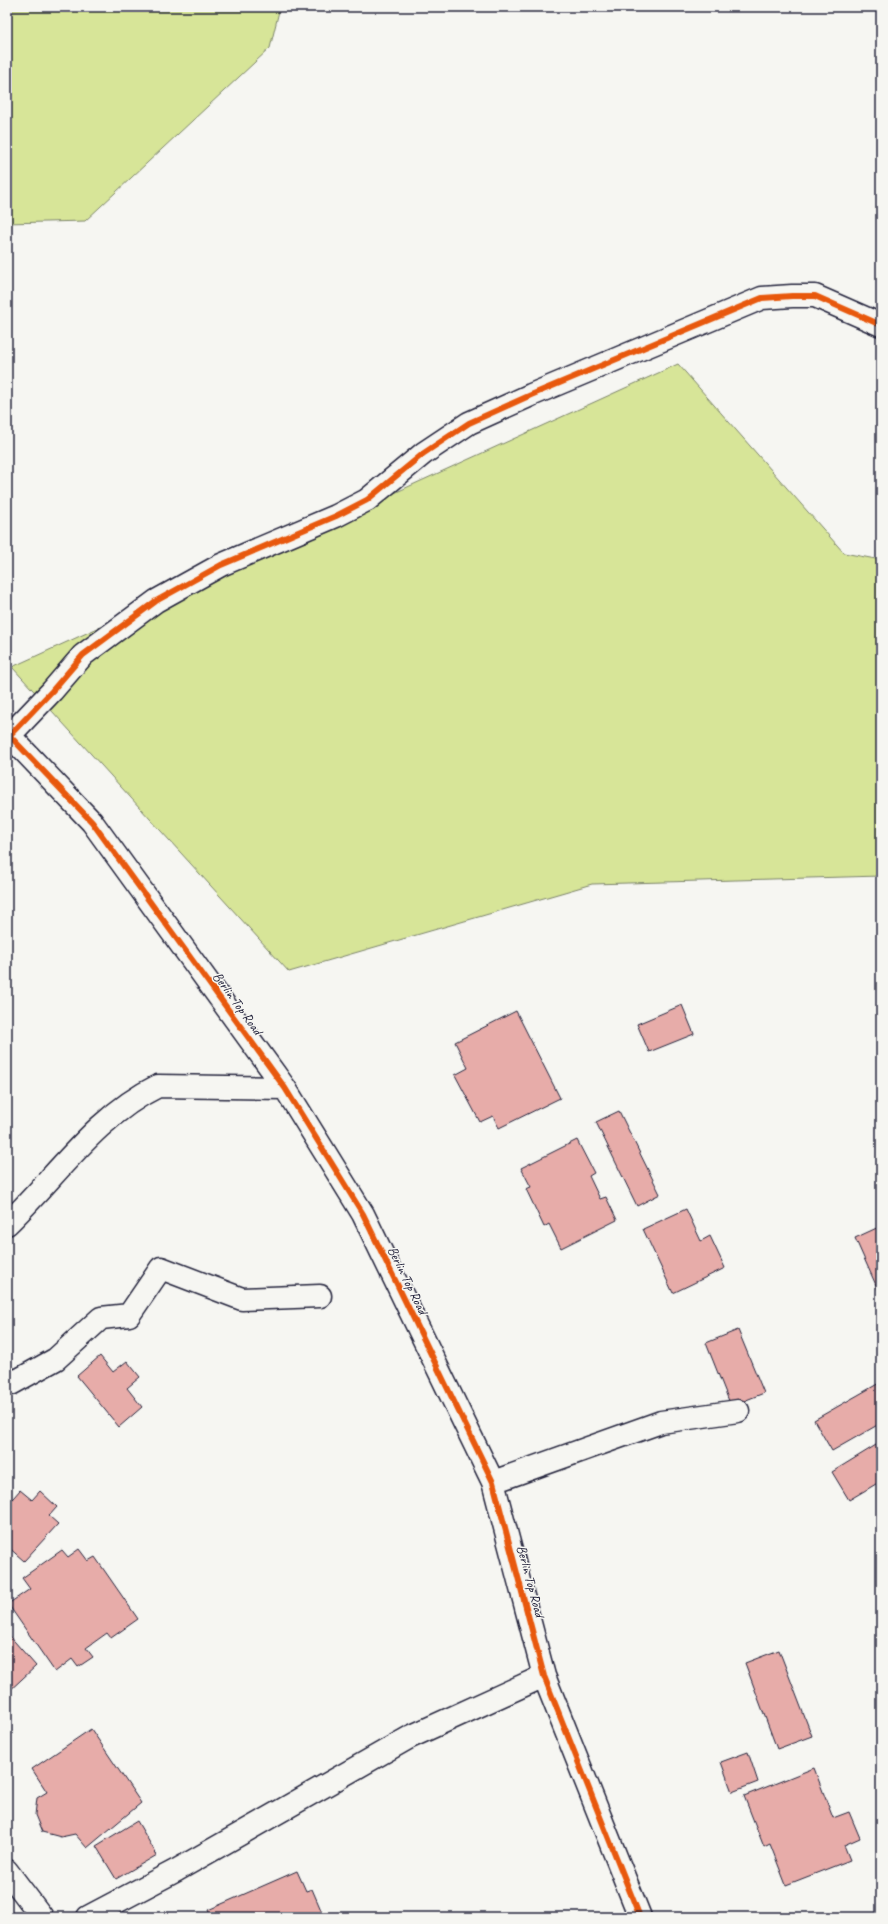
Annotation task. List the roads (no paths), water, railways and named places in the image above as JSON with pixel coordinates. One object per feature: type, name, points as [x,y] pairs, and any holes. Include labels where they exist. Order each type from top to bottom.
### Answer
[{"type":"street","points":[[8,734],[52,691],[83,655],[156,601],[221,565],[336,516],[367,500],[424,453],[469,422],[762,298],[815,296],[881,325]]},
{"type":"street","name":"Berlin Top Road","points":[[8,734],[92,822],[285,1088],[363,1214],[493,1482],[544,1676],[640,1917]]},
{"type":"street","points":[[7,1224],[104,1122],[140,1095],[158,1086],[285,1088]]},
{"type":"street","points":[[7,1378],[11,1384],[56,1359],[101,1318],[129,1315],[161,1268],[242,1299],[320,1296]]},
{"type":"street","points":[[493,1482],[661,1422],[738,1410]]},
{"type":"street","points":[[88,1917],[177,1870],[410,1737],[544,1676]]},
{"type":"street","points":[[7,1871],[42,1917]]}]
